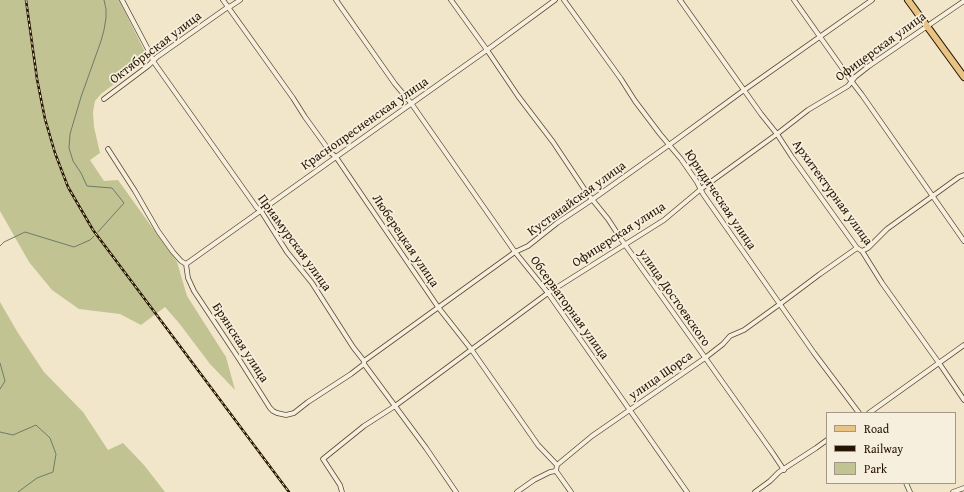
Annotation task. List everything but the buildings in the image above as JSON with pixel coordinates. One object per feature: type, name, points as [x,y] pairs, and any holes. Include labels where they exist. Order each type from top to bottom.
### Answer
[{"type":"main road","points":[[908,0],[964,77]]},
{"type":"street","name":"Приамурская улица","points":[[122,0],[153,61],[257,208],[262,211],[288,252],[312,283],[364,363],[456,492]]},
{"type":"street","name":"Люберецкая улица","points":[[223,0],[293,98],[304,117],[336,157],[438,307],[471,350],[538,445],[557,465]]},
{"type":"street","name":"Октябрьская улица","points":[[104,99],[148,66],[157,57],[240,0]]},
{"type":"street","name":"Обсерваторная улица","points":[[336,0],[515,252],[548,293],[687,492]]},
{"type":"street","name":"улица Достоевского","points":[[451,0],[518,96],[553,142],[587,193],[608,219],[624,244],[784,470]]},
{"type":"street","name":"Краснопресненская улица","points":[[186,264],[555,0]]},
{"type":"street","name":"Юридическая улица","points":[[564,0],[635,101],[681,159],[697,182],[703,194],[814,353],[858,412]]},
{"type":"street","name":"Архитектурная улица","points":[[680,0],[792,157],[860,249],[964,400]]},
{"type":"street","points":[[794,0],[964,241]]},
{"type":"street","name":"Кустанайская улица","points":[[294,413],[351,374],[438,307],[515,252],[528,246],[557,223],[593,199],[872,0]]},
{"type":"street","name":"Офицерская улица","points":[[342,492],[340,485],[323,459],[364,426],[395,406],[548,293],[664,220],[701,189],[808,110],[848,86],[855,77],[869,66],[964,1]]},
{"type":"street","points":[[108,149],[158,231],[173,252],[186,264]]},
{"type":"street","name":"улица Щорса","points":[[557,465],[592,436],[705,358],[723,344],[730,336],[744,330],[820,274],[860,249],[868,248],[887,230],[959,177],[964,175]]},
{"type":"street","name":"Брянская улица","points":[[186,264],[188,278],[194,291],[270,408],[277,413],[294,413]]},
{"type":"street","points":[[870,412],[964,344]]},
{"type":"street","points":[[755,492],[770,482],[780,472],[826,441]]},
{"type":"street","points":[[557,465],[556,471],[571,492]]},
{"type":"street","points":[[517,492],[534,480],[550,472],[556,471]]},
{"type":"street","points":[[953,492],[964,488]]},
{"type":"green space","points":[[0,0],[119,0],[148,58],[101,94],[95,101],[93,112],[94,127],[100,153],[90,160],[104,181],[118,180],[177,262],[187,296],[226,357],[235,390],[210,364],[165,307],[141,325],[120,314],[79,309],[52,290],[29,262],[0,211]]},
{"type":"green space","points":[[0,302],[18,333],[44,372],[83,412],[108,450],[123,443],[144,465],[165,492],[0,492]]},
{"type":"waterway","points":[[98,232],[124,203],[112,188],[87,186],[73,161],[69,148],[70,134],[104,30],[106,18],[104,0]]},
{"type":"waterway","points":[[0,246],[4,242],[25,232],[74,247],[90,240],[94,236]]},
{"type":"waterway","points":[[0,363],[5,381],[0,389]]},
{"type":"waterway","points":[[0,432],[13,435],[36,425],[50,438],[56,454],[53,472],[37,478],[18,492]]},
{"type":"railway","points":[[26,0],[37,79],[45,119],[55,153],[68,187],[93,230],[289,492]]}]
